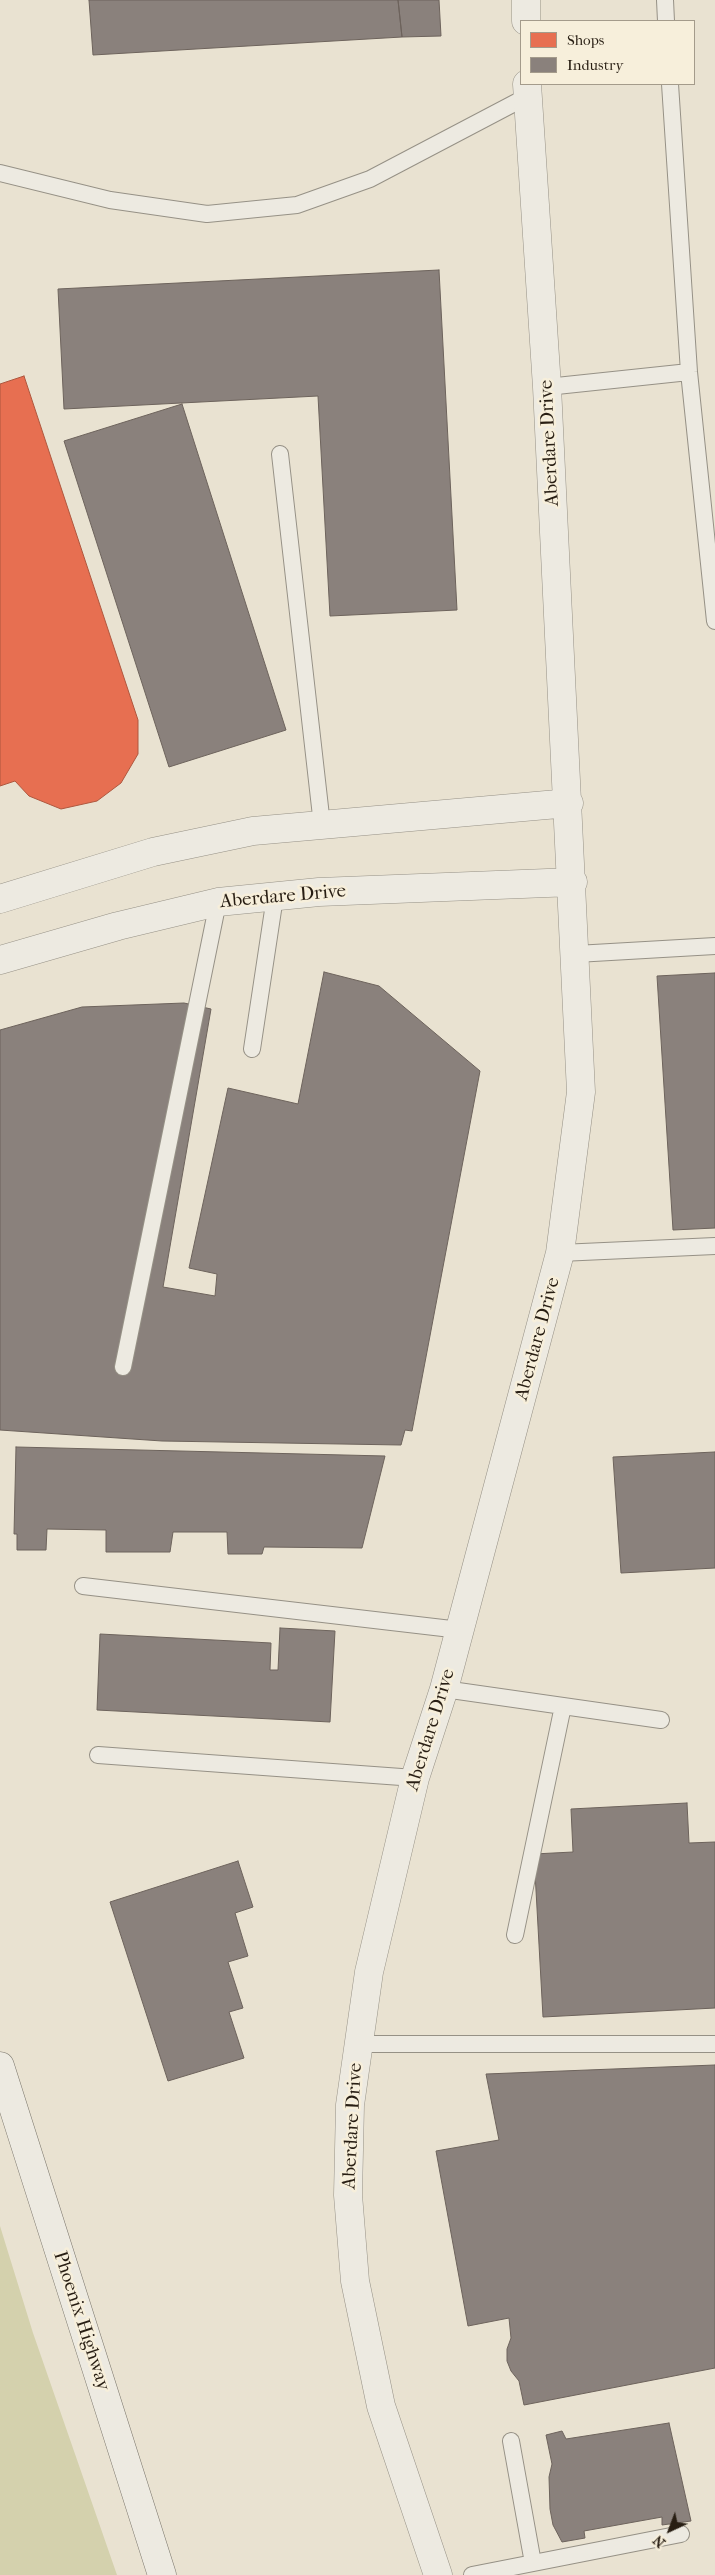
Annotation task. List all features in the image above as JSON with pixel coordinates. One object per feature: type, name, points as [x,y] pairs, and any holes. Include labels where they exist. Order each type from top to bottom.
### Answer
[{"type":"street","points":[[526,0],[526,20]]},
{"type":"street","name":"Aberdare Drive","points":[[438,2575],[381,2406],[354,2281],[348,2195],[350,2105],[369,1972],[415,1778],[444,1689],[560,1253],[581,1092],[569,804],[547,387],[528,90]]},
{"type":"street","points":[[0,899],[153,852],[253,831],[569,804]]},
{"type":"street","name":"Aberdare Drive","points":[[0,960],[118,926],[218,902],[319,892],[572,882]]},
{"type":"street","name":"Phoenix Highway","points":[[0,2066],[162,2575]]},
{"type":"lane","points":[[665,0],[666,20]]},
{"type":"lane","points":[[670,85],[689,372],[715,621]]},
{"type":"lane","points":[[0,173],[110,200],[207,214],[297,204],[370,179],[528,90]]},
{"type":"lane","points":[[547,387],[689,372]]},
{"type":"lane","points":[[280,454],[322,825]]},
{"type":"lane","points":[[252,1050],[275,897]]},
{"type":"lane","points":[[124,1367],[218,902]]},
{"type":"lane","points":[[576,954],[715,946]]},
{"type":"lane","points":[[560,1253],[715,1246]]},
{"type":"lane","points":[[83,1586],[460,1630]]},
{"type":"lane","points":[[444,1689],[660,1720]]},
{"type":"lane","points":[[515,1935],[563,1706]]},
{"type":"lane","points":[[98,1755],[415,1778]]},
{"type":"lane","points":[[358,2044],[715,2044]]},
{"type":"lane","points":[[512,2441],[533,2563]]},
{"type":"lane","points":[[472,2575],[681,2534]]},
{"type":"shaded area","points":[[0,2226],[33,2333],[117,2575],[0,2575]]},
{"type":"building: Shops","points":[[24,376],[138,720],[138,754],[121,783],[97,801],[61,809],[29,796],[15,781],[0,786],[0,384]]},
{"type":"building: Industry","points":[[89,0],[398,0],[402,37],[93,55]]},
{"type":"building: Industry","points":[[398,0],[439,0],[441,36],[402,37]]},
{"type":"building: Industry","points":[[439,270],[457,610],[330,616],[318,396],[64,409],[58,289]]},
{"type":"building: Industry","points":[[182,404],[286,730],[169,767],[64,441]]},
{"type":"building: Industry","points":[[324,972],[379,986],[480,1071],[412,1431],[405,1430],[401,1445],[162,1441],[0,1430],[0,1030],[82,1007],[184,1003],[211,1009],[163,1287],[215,1296],[217,1274],[189,1268],[228,1088],[298,1104]]},
{"type":"building: Industry","points":[[715,973],[715,1228],[673,1230],[657,976]]},
{"type":"building: Industry","points":[[16,1447],[385,1456],[362,1548],[264,1547],[262,1554],[228,1554],[227,1532],[173,1532],[170,1552],[106,1552],[106,1530],[47,1529],[46,1550],[17,1550],[17,1534],[14,1534]]},
{"type":"building: Industry","points":[[715,1452],[715,1568],[621,1573],[613,1457]]},
{"type":"building: Industry","points":[[280,1628],[335,1631],[330,1722],[97,1710],[100,1634],[271,1643],[270,1670],[278,1670]]},
{"type":"building: Industry","points":[[687,1803],[689,1843],[715,1842],[715,2008],[543,2017],[534,1854],[573,1852],[571,1809]]},
{"type":"building: Industry","points":[[238,1861],[253,1907],[235,1913],[248,1956],[228,1962],[243,2008],[229,2012],[244,2058],[168,2081],[110,1902]]},
{"type":"building: Industry","points":[[715,2065],[715,2368],[524,2405],[519,2381],[511,2371],[507,2361],[507,2349],[511,2338],[509,2318],[468,2326],[436,2151],[499,2140],[486,2074]]},
{"type":"building: Industry","points":[[669,2423],[691,2521],[662,2525],[662,2517],[584,2531],[585,2538],[562,2542],[553,2525],[550,2509],[549,2477],[552,2464],[546,2435],[562,2431],[566,2439]]}]
